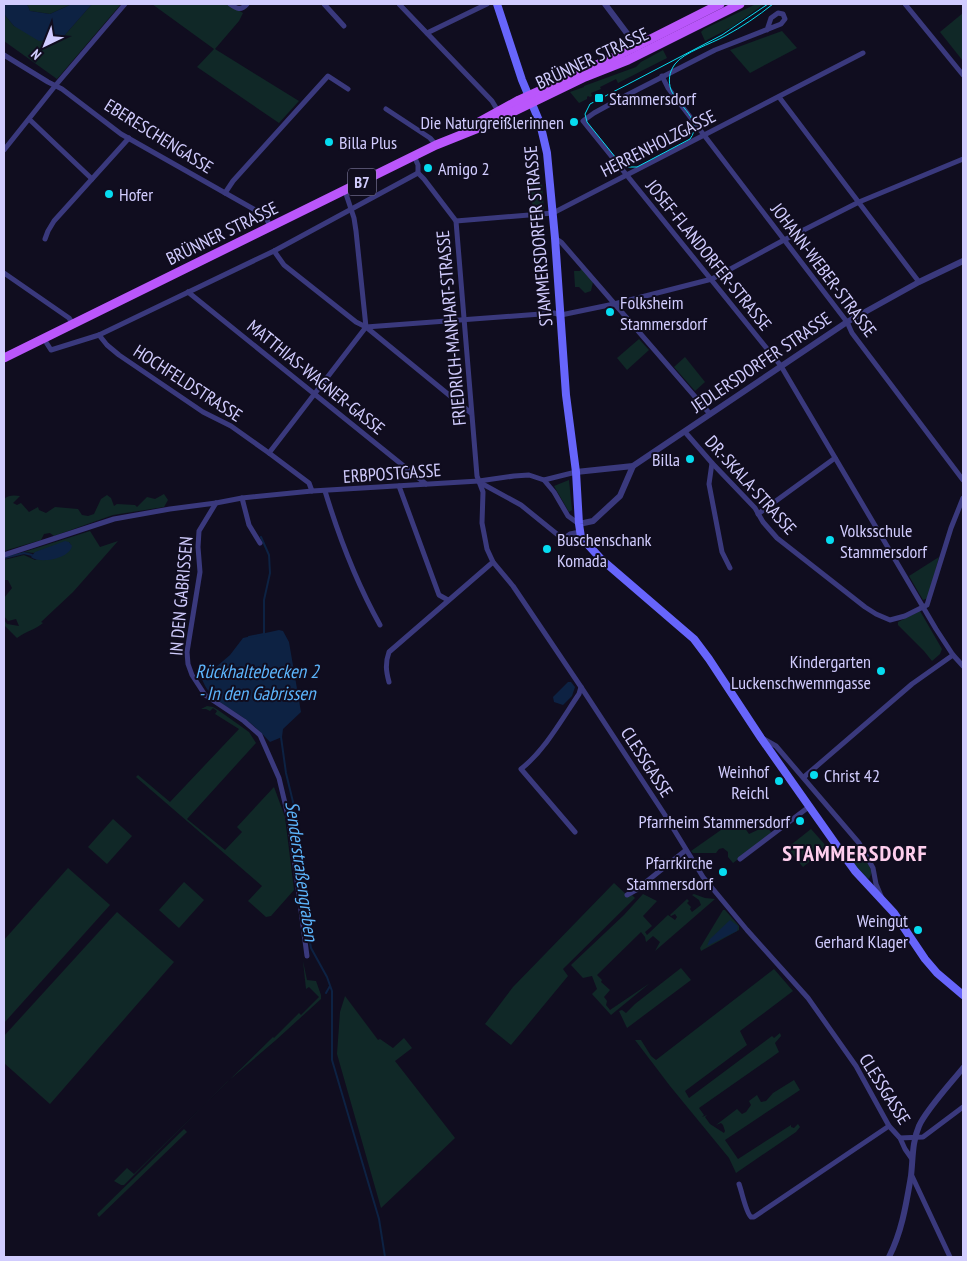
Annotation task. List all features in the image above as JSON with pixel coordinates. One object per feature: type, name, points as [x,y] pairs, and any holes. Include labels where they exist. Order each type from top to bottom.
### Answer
[{"type":"main road","name":"STAMMERSDORFER STRASSE","points":[[497,4],[530,100],[540,123],[547,153],[566,395],[576,472],[579,528]]},
{"type":"main road","name":"BRÜNNER STRASSE","points":[[455,136],[482,118],[585,77],[720,4]]},
{"type":"main road","name":"BRÜNNER STRASSE","points":[[637,50],[740,4]]},
{"type":"main road","name":"BRÜNNER STRASSE","points":[[4,358],[436,145],[486,125],[530,100]]},
{"type":"main road","points":[[579,528],[581,537],[601,559],[694,640],[855,871],[894,913],[925,959],[937,973],[963,995]]},
{"type":"street","points":[[4,150],[6,142],[29,119],[125,4]]},
{"type":"street","points":[[230,4],[240,9],[245,6]]},
{"type":"street","points":[[324,4],[344,26]]},
{"type":"street","points":[[399,4],[492,101],[498,111]]},
{"type":"street","points":[[427,33],[487,4]]},
{"type":"street","points":[[605,4],[632,40],[637,50]]},
{"type":"street","points":[[905,4],[963,75]]},
{"type":"street","points":[[662,76],[728,44],[767,30]]},
{"type":"street","name":"HERRENHOLZGASSE","points":[[456,221],[553,213],[626,173],[705,135],[863,53]]},
{"type":"street","name":"EBERESCHENGASSE","points":[[4,55],[62,89],[129,138],[264,215],[270,227]]},
{"type":"street","points":[[225,193],[233,181],[328,76],[348,89]]},
{"type":"street","name":"JOSEF-FLANDORFER-STRASSE","points":[[662,76],[594,113],[583,121],[781,366],[936,629],[953,655],[963,666]]},
{"type":"street","name":"JOHANN-WEBER-STRASSE","points":[[662,76],[668,88],[847,322],[852,332],[963,480]]},
{"type":"street","points":[[779,97],[919,282]]},
{"type":"street","points":[[386,109],[430,138],[436,145]]},
{"type":"street","points":[[29,119],[92,179]]},
{"type":"street","points":[[45,239],[54,221],[129,138]]},
{"type":"street","name":"FRIEDRICH-MANHART-STRASSE","points":[[414,156],[418,165],[418,173],[456,221],[471,412],[479,481]]},
{"type":"street","points":[[366,327],[554,312],[560,315],[614,304],[712,279],[859,202],[963,159]]},
{"type":"street","points":[[44,339],[51,350],[99,335],[274,251],[418,173]]},
{"type":"street","points":[[270,453],[366,327],[356,231],[351,209],[344,191]]},
{"type":"street","name":"DR.-SKALA-STRASSE","points":[[555,238],[561,242],[710,414]]},
{"type":"street","points":[[274,251],[284,265],[356,322],[366,327],[471,412]]},
{"type":"street","name":"JEDLERSDORFER STRASSE","points":[[633,466],[847,322],[919,282],[963,261]]},
{"type":"street","points":[[4,273],[69,318],[73,324]]},
{"type":"street","name":"MATTHIAS-WAGNER-GASSE","points":[[188,292],[426,484]]},
{"type":"street","name":"HOCHFELDSTRASSE","points":[[99,335],[119,355],[203,412],[231,426],[270,453],[309,483],[312,491]]},
{"type":"street","name":"DR.-SKALA-STRASSE","points":[[685,432],[746,498],[777,538],[865,607],[886,619],[897,619],[924,608]]},
{"type":"street","points":[[758,514],[835,458]]},
{"type":"street","points":[[712,463],[709,472],[709,484],[722,552],[730,568]]},
{"type":"street","points":[[479,481],[521,505],[563,539],[593,521],[620,496],[633,466],[576,472],[544,480],[554,492],[568,516],[579,528]]},
{"type":"street","name":"ERBPOSTGASSE","points":[[4,555],[114,519],[242,498],[325,490],[479,481],[529,475],[544,480]]},
{"type":"street","name":"CLESSGASSE","points":[[479,481],[483,492],[482,523],[487,549],[493,562],[513,586],[581,687],[665,815],[703,877],[808,998],[856,1066],[889,1126],[900,1138],[912,1159]]},
{"type":"street","points":[[399,486],[439,595],[448,600]]},
{"type":"street","points":[[325,490],[352,570],[380,625]]},
{"type":"street","points":[[242,498],[249,524],[260,543]]},
{"type":"street","points":[[924,608],[929,603],[950,528],[963,498]]},
{"type":"street","name":"IN DEN GABRISSEN","points":[[216,503],[199,531],[200,572],[187,652],[188,664],[205,695],[244,721],[260,735],[281,782],[289,820],[307,956]]},
{"type":"street","points":[[390,682],[385,669],[386,658],[389,652],[493,562]]},
{"type":"street","points":[[804,778],[912,684],[953,655]]},
{"type":"street","points":[[575,832],[521,769],[543,746],[580,694],[581,687]]},
{"type":"street","points":[[761,738],[776,746],[859,843],[874,868],[876,884],[883,901]]},
{"type":"street","points":[[740,859],[810,806]]},
{"type":"street","points":[[627,895],[686,850]]},
{"type":"street","points":[[889,1257],[898,1240],[902,1226],[919,1125],[963,1068]]},
{"type":"street","name":"CLESSGASSE","points":[[900,1138],[923,1137],[963,1107]]},
{"type":"street","points":[[739,1184],[748,1215],[751,1218],[889,1126]]},
{"type":"street","points":[[911,1174],[950,1257]]},
{"type":"green space","points":[[27,4],[72,4],[50,14],[30,11]]},
{"type":"green space","points":[[92,4],[121,4],[57,79],[4,41],[4,14],[14,26],[63,37]]},
{"type":"green space","points":[[152,4],[228,4],[243,13],[239,21],[215,49],[299,101],[279,123],[197,67],[214,49]]},
{"type":"green space","points":[[756,4],[764,4],[732,27],[705,41],[701,32],[704,29]]},
{"type":"green space","points":[[963,13],[963,61],[940,32]]},
{"type":"green space","points":[[782,31],[797,48],[750,73],[730,50]]},
{"type":"green space","points":[[663,50],[667,58],[618,83],[616,79],[600,87],[601,89],[591,93],[592,96],[588,96],[587,99],[579,103],[570,92],[636,67],[641,62]]},
{"type":"green space","points":[[542,184],[544,209],[533,210],[530,185]]},
{"type":"green space","points":[[582,268],[593,282],[591,291],[585,293],[579,287],[575,287],[574,271],[580,271]]},
{"type":"green space","points":[[639,339],[649,350],[627,370],[617,358]]},
{"type":"green space","points":[[685,357],[705,382],[695,391],[674,367]]},
{"type":"green space","points":[[569,480],[572,510],[569,512],[554,486]]},
{"type":"green space","points":[[164,494],[168,500],[164,507],[113,515],[54,536],[50,533],[44,534],[41,540],[4,551],[4,499],[7,497],[13,495],[20,496],[13,503],[17,505],[21,503],[29,512],[38,507],[39,510],[46,513],[55,507],[78,509],[82,515],[88,516],[94,514],[101,499],[107,495],[111,498],[114,506],[117,504],[135,505],[137,507],[147,497],[155,499]]},
{"type":"green space","points":[[90,531],[100,547],[118,541],[73,592],[41,622],[43,623],[17,638],[4,625],[4,620],[7,624],[19,626],[16,619],[8,621],[4,616],[4,598],[12,588],[8,580],[4,580],[4,560],[24,555],[35,560],[71,545],[69,542],[65,542],[34,553],[24,552]]},
{"type":"green space","points":[[939,557],[928,598],[923,600],[909,576]]},
{"type":"green space","points":[[920,611],[942,649],[940,654],[932,661],[898,625],[898,622]]},
{"type":"green space","points":[[207,706],[213,707],[218,710],[249,732],[256,743],[187,819],[225,850],[242,832],[237,827],[274,787],[285,817],[294,890],[271,916],[266,917],[248,901],[262,886],[136,777],[138,775],[170,802],[239,729],[215,714],[217,711],[213,708],[210,711],[201,709]]},
{"type":"green space","points":[[738,818],[749,834],[766,826],[772,833],[733,863],[728,857],[728,852],[723,848],[719,849],[716,853],[693,853],[691,851]]},
{"type":"green space","points":[[113,819],[132,836],[107,864],[88,847]]},
{"type":"green space","points":[[811,829],[827,847],[803,867],[787,848]]},
{"type":"green space","points":[[855,845],[872,872],[869,879],[859,871],[846,852]]},
{"type":"green space","points":[[68,868],[110,905],[4,1023],[4,940]]},
{"type":"green space","points":[[184,882],[204,900],[179,928],[159,910]]},
{"type":"green space","points":[[614,883],[628,896],[632,895],[635,898],[563,969],[568,976],[511,1045],[485,1024],[513,987]]},
{"type":"green space","points":[[643,894],[657,901],[643,916],[652,926],[645,932],[647,935],[668,915],[675,920],[677,917],[675,914],[670,915],[687,899],[692,912],[701,905],[699,900],[692,895],[715,899],[655,951],[660,942],[653,936],[646,942],[641,932],[597,975],[602,980],[601,982],[610,990],[604,997],[607,1001],[606,1005],[610,1010],[650,983],[611,1015],[592,994],[597,989],[592,976],[583,978],[571,965],[624,915]]},
{"type":"green space","points":[[723,910],[739,926],[739,930],[701,951],[700,948]]},
{"type":"green space","points":[[117,912],[174,962],[50,1104],[4,1063],[4,1036]]},
{"type":"green space","points":[[303,961],[307,980],[316,981],[321,999],[230,1080],[273,1037],[299,1013],[301,1015],[319,997],[309,987],[306,989]]},
{"type":"green space","points":[[681,968],[691,980],[627,1028],[619,1011],[622,1010],[626,1013]]},
{"type":"green space","points":[[774,969],[793,991],[740,1031],[747,1045],[685,1091],[689,1098],[772,1036],[774,1038],[780,1033],[781,1036],[775,1043],[779,1052],[699,1108],[704,1115],[702,1117],[707,1115],[705,1117],[710,1124],[724,1133],[725,1131],[721,1123],[716,1125],[737,1109],[742,1114],[746,1112],[751,1105],[749,1101],[757,1095],[761,1102],[766,1101],[773,1093],[794,1080],[800,1090],[725,1140],[738,1159],[791,1125],[794,1128],[798,1124],[800,1127],[796,1132],[736,1173],[729,1158],[635,1040],[641,1040],[651,1056],[656,1060]]},
{"type":"green space","points":[[345,996],[378,1040],[380,1039],[393,1048],[404,1038],[412,1048],[395,1061],[455,1138],[381,1208],[337,1054],[340,1012]]},
{"type":"green space","points":[[203,1106],[124,1185],[114,1181],[127,1168],[134,1174]]},
{"type":"green space","points":[[184,1129],[187,1132],[99,1217],[97,1214]]},
{"type":"water","points":[[4,4],[27,4],[30,11],[50,14],[72,4],[92,4],[63,37],[39,41],[14,26],[4,14]]},
{"type":"water","points":[[65,541],[69,542],[72,546],[66,554],[60,557],[41,560],[31,557],[35,552]]},
{"type":"water","name":"Rückhaltebecken 2 - In den Gabrissen","points":[[279,630],[283,631],[289,642],[301,712],[283,729],[282,737],[270,742],[248,721],[214,697],[202,679],[230,655],[243,638]]},
{"type":"water","points":[[568,682],[571,682],[575,687],[572,696],[563,705],[554,702],[553,697]]},
{"type":"water","points":[[730,920],[738,926],[737,931],[707,946],[710,939]]},
{"type":"waterway","name":"Senderstraßengraben","points":[[249,637],[264,634],[264,600],[270,573],[269,555],[261,537]]},
{"type":"waterway","points":[[4,558],[24,553],[32,555]]},
{"type":"waterway","name":"Senderstraßengraben","points":[[281,737],[286,773],[293,802],[300,884],[311,948],[327,977],[332,991],[332,1060],[379,1219],[385,1257]]},
{"type":"waterway","name":"Senderstraßengraben","points":[[326,993],[330,986]]},
{"type":"tram line","points":[[768,4],[722,35],[590,104],[585,114],[587,122],[620,163],[628,167],[637,167],[690,139],[694,126],[692,119],[671,90],[669,80],[671,70],[685,56],[738,29],[773,4]]},
{"type":"place","name":"Stammersdorf","points":[[599,98]]},
{"type":"place","name":"Die Naturgreißlerinnen","points":[[574,122]]},
{"type":"place","name":"Billa Plus","points":[[329,142]]},
{"type":"place","name":"Amigo 2","points":[[428,168]]},
{"type":"place","name":"Hofer","points":[[109,194]]},
{"type":"place","name":"Folksheim Stammersdorf","points":[[610,312]]},
{"type":"place","name":"Billa","points":[[690,459]]},
{"type":"place","name":"Volksschule Stammersdorf","points":[[830,540]]},
{"type":"place","name":"Buschenschank Komada","points":[[547,549]]},
{"type":"place","name":"Kindergarten Luckenschwemmgasse","points":[[881,671]]},
{"type":"place","name":"Christ 42","points":[[814,775]]},
{"type":"place","name":"Weinhof Reichl","points":[[779,781]]},
{"type":"place","name":"Pfarrheim Stammersdorf","points":[[800,821]]},
{"type":"place","name":"Pfarrkirche Stammersdorf","points":[[723,872]]},
{"type":"place","name":"Weingut Gerhard Klager","points":[[918,930]]},
{"type":"district","name":"STAMMERSDORF","points":[[855,853]]}]
